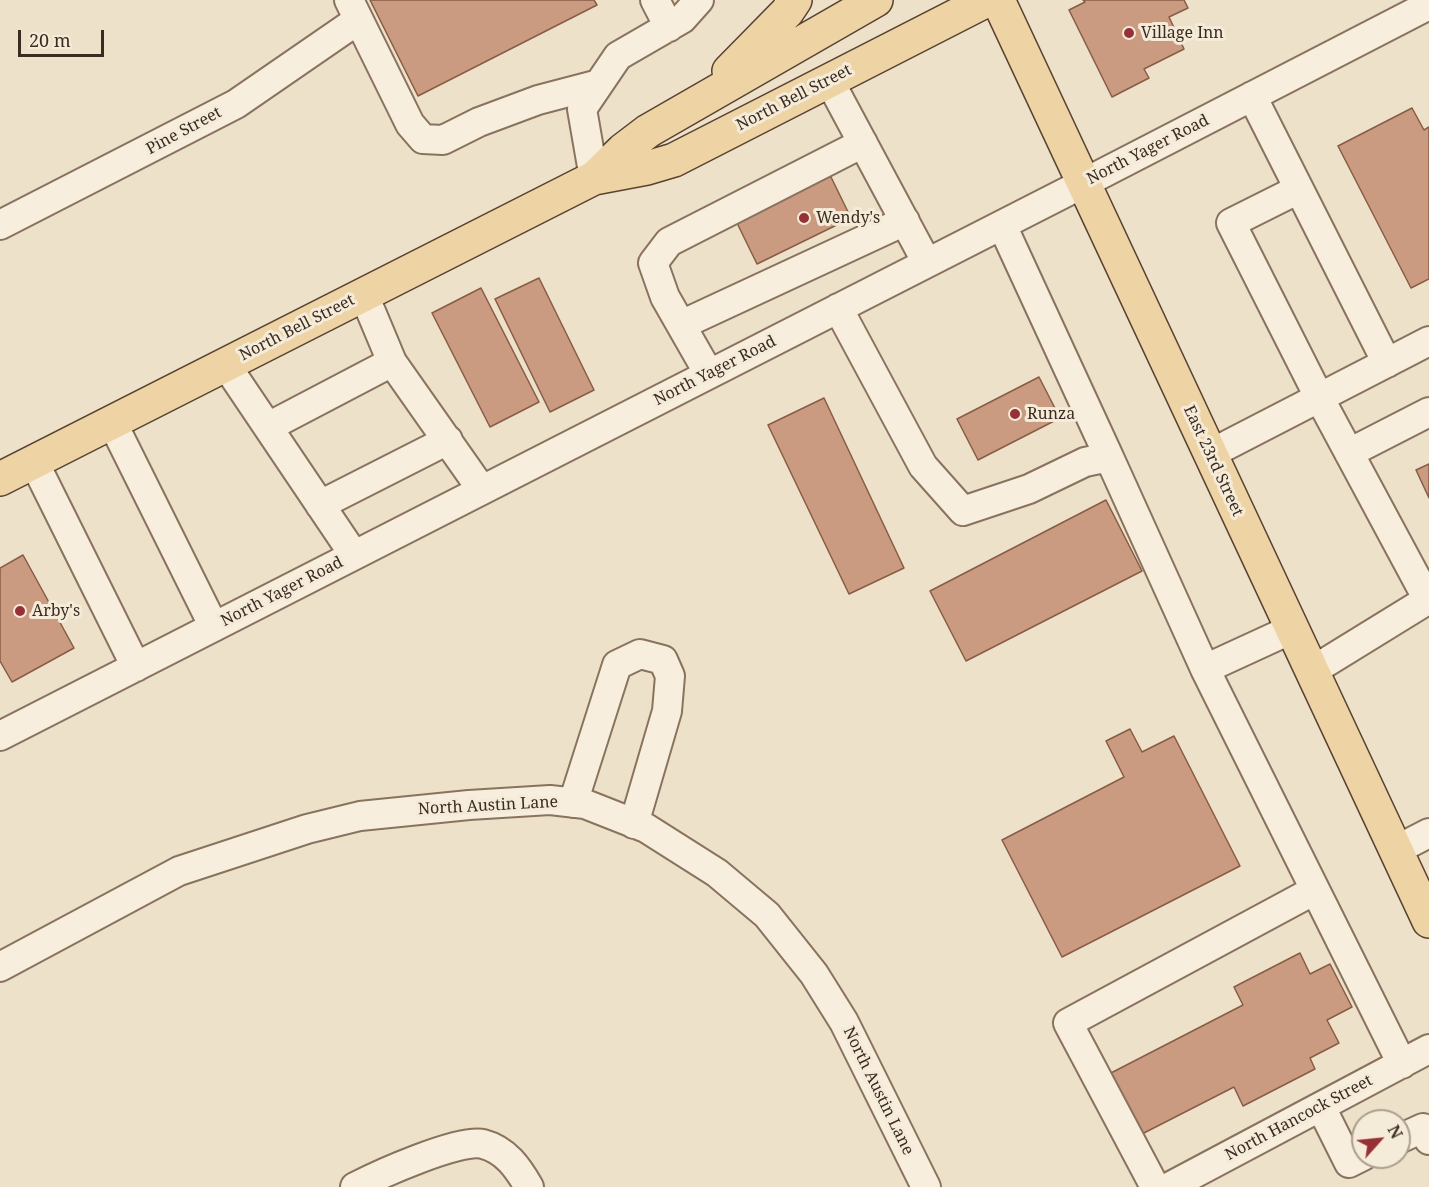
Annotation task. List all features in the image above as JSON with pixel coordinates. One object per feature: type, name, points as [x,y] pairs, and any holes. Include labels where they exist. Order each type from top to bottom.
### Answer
[{"type":"main road","points":[[695,104],[758,43],[795,0]]},
{"type":"main road","name":"North Bell Street","points":[[594,178],[623,150],[648,131],[876,0]]},
{"type":"main road","name":"North Bell Street","points":[[0,480],[594,178],[647,168],[674,160],[987,0]]},
{"type":"main road","name":"East 23rd Street","points":[[998,0],[1429,921]]},
{"type":"street","points":[[655,0],[669,27]]},
{"type":"street","points":[[594,178],[582,109],[618,56],[682,19],[699,0]]},
{"type":"street","name":"North Yager Road","points":[[0,736],[1429,5]]},
{"type":"street","points":[[354,10],[410,124],[423,139],[443,140],[479,122],[538,100],[599,84]]},
{"type":"street","name":"Pine Street","points":[[0,225],[236,104],[354,10]]},
{"type":"street","points":[[829,80],[927,263]]},
{"type":"street","points":[[1252,96],[1387,363]]},
{"type":"street","points":[[709,374],[665,297],[653,263],[669,242],[863,143]]},
{"type":"street","points":[[1299,189],[1231,224],[1319,397],[1428,599],[1312,671]]},
{"type":"street","points":[[681,325],[905,221]]},
{"type":"street","points":[[1002,225],[1205,669],[1402,1064]]},
{"type":"street","points":[[364,295],[392,362],[482,490]]},
{"type":"street","points":[[838,308],[923,466],[963,511],[1029,489],[1085,462],[1109,457]]},
{"type":"street","points":[[1210,454],[1429,341]]},
{"type":"street","points":[[268,427],[392,362]]},
{"type":"street","points":[[226,364],[354,555]]},
{"type":"street","points":[[1349,453],[1429,412]]},
{"type":"street","points":[[112,422],[214,627]]},
{"type":"street","points":[[320,505],[448,440]]},
{"type":"street","points":[[34,462],[136,667]]},
{"type":"street","points":[[1205,669],[1292,629]]},
{"type":"street","points":[[573,803],[617,665],[640,654],[663,660],[670,676],[667,711],[634,824]]},
{"type":"street","name":"North Austin Lane","points":[[0,968],[179,871],[307,829],[360,816],[469,805],[550,800],[585,804],[646,828],[717,873],[767,915],[814,974],[844,1022],[926,1187]]},
{"type":"street","points":[[1396,850],[1429,832]]},
{"type":"street","points":[[1155,1187],[1068,1023],[1316,890]]},
{"type":"street","name":"North Hancock Street","points":[[1169,1187],[1429,1049]]},
{"type":"street","points":[[1321,1107],[1349,1163],[1351,1162]]},
{"type":"street","points":[[1411,1134],[1423,1128],[1429,1140]]},
{"type":"street","points":[[356,1187],[374,1177],[457,1146],[481,1143],[503,1153],[516,1166],[529,1187]]},
{"type":"building","points":[[370,0],[594,0],[597,5],[418,96]]},
{"type":"building","name":"Village Inn","points":[[1083,0],[1184,0],[1188,8],[1169,17],[1184,49],[1144,69],[1149,78],[1112,97],[1069,10],[1085,2]]},
{"type":"building","points":[[1412,108],[1424,130],[1429,127],[1429,279],[1411,288],[1338,146]]},
{"type":"building","points":[[830,175],[851,218],[757,264],[736,221]]},
{"type":"building","points":[[539,278],[594,390],[550,412],[495,299]]},
{"type":"building","points":[[481,288],[539,402],[490,427],[432,313]]},
{"type":"building","points":[[1039,377],[1060,418],[978,460],[957,419]]},
{"type":"building","points":[[824,398],[904,568],[849,594],[768,425]]},
{"type":"building","points":[[1429,464],[1429,498],[1416,470]]},
{"type":"building","points":[[1106,500],[1142,571],[966,661],[930,591]]},
{"type":"building","points":[[23,555],[74,648],[12,682],[0,661],[0,568]]},
{"type":"building","points":[[1130,729],[1142,752],[1174,736],[1240,866],[1062,957],[1002,840],[1124,777],[1106,741]]},
{"type":"building","points":[[1300,953],[1310,974],[1330,964],[1352,1007],[1327,1020],[1339,1043],[1310,1058],[1315,1069],[1243,1106],[1234,1087],[1140,1135],[1109,1074],[1243,1005],[1234,987]]},
{"type":"place","name":"Village Inn","points":[[1129,33]]},
{"type":"place","name":"Wendy's","points":[[804,218]]},
{"type":"place","name":"Runza","points":[[1015,414]]},
{"type":"place","name":"Arby's","points":[[20,611]]}]
